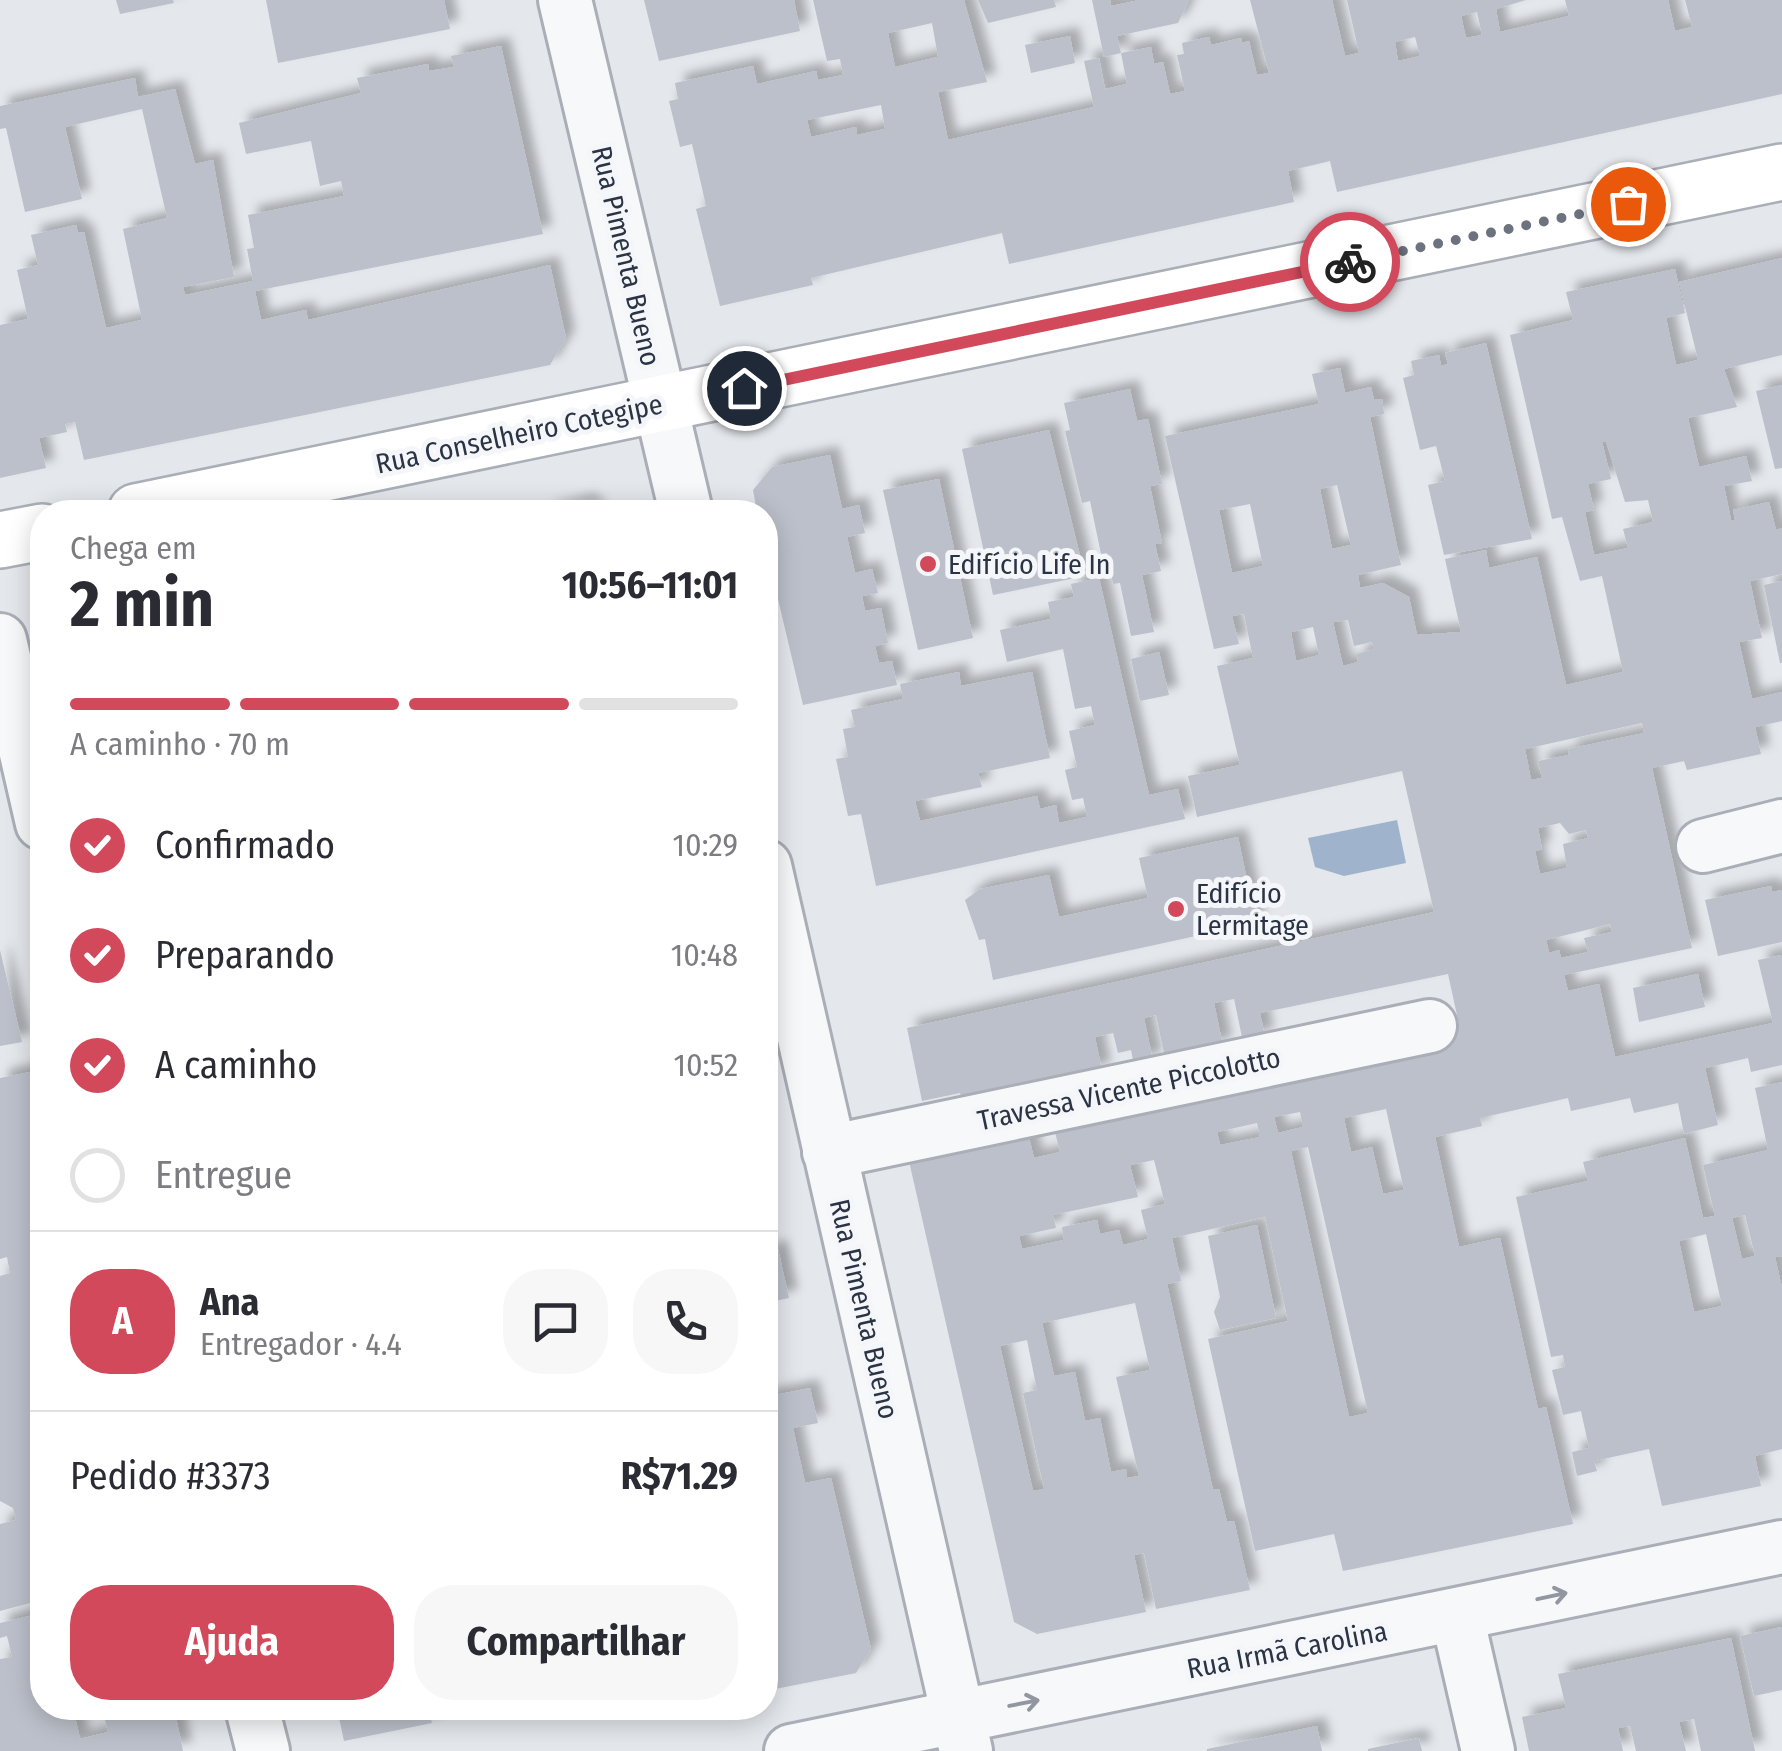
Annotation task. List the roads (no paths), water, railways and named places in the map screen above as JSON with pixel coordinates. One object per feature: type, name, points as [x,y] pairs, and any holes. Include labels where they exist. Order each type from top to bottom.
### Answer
[{"type":"street","name":"Rua Pimenta Bueno","points":[[566,0],[683,500]]},
{"type":"street","name":"Rua Conselheiro Cotegipe","points":[[195,500],[1782,172]]},
{"type":"street","points":[[0,540],[30,534]]},
{"type":"street","points":[[0,640],[30,771]]},
{"type":"street","points":[[1703,846],[1782,826]]},
{"type":"street","name":"Rua Pimenta Bueno","points":[[778,924],[962,1734]]},
{"type":"street","name":"Travessa Vicente Piccolotto","points":[[829,1152],[1430,1026]]},
{"type":"street","name":"Rua Irmã Carolina","points":[[791,1751],[962,1734],[1457,1616],[1782,1547]]},
{"type":"street","points":[[1457,1616],[1488,1751]]},
{"type":"street","points":[[255,1720],[262,1751]]},
{"type":"water","points":[[1397,820],[1406,863],[1344,876],[1315,867],[1308,838]]},
{"type":"place","name":"Edifício Life In","points":[[928,564]]},
{"type":"place","name":"Edifício Lermitage","points":[[1176,909]]}]
